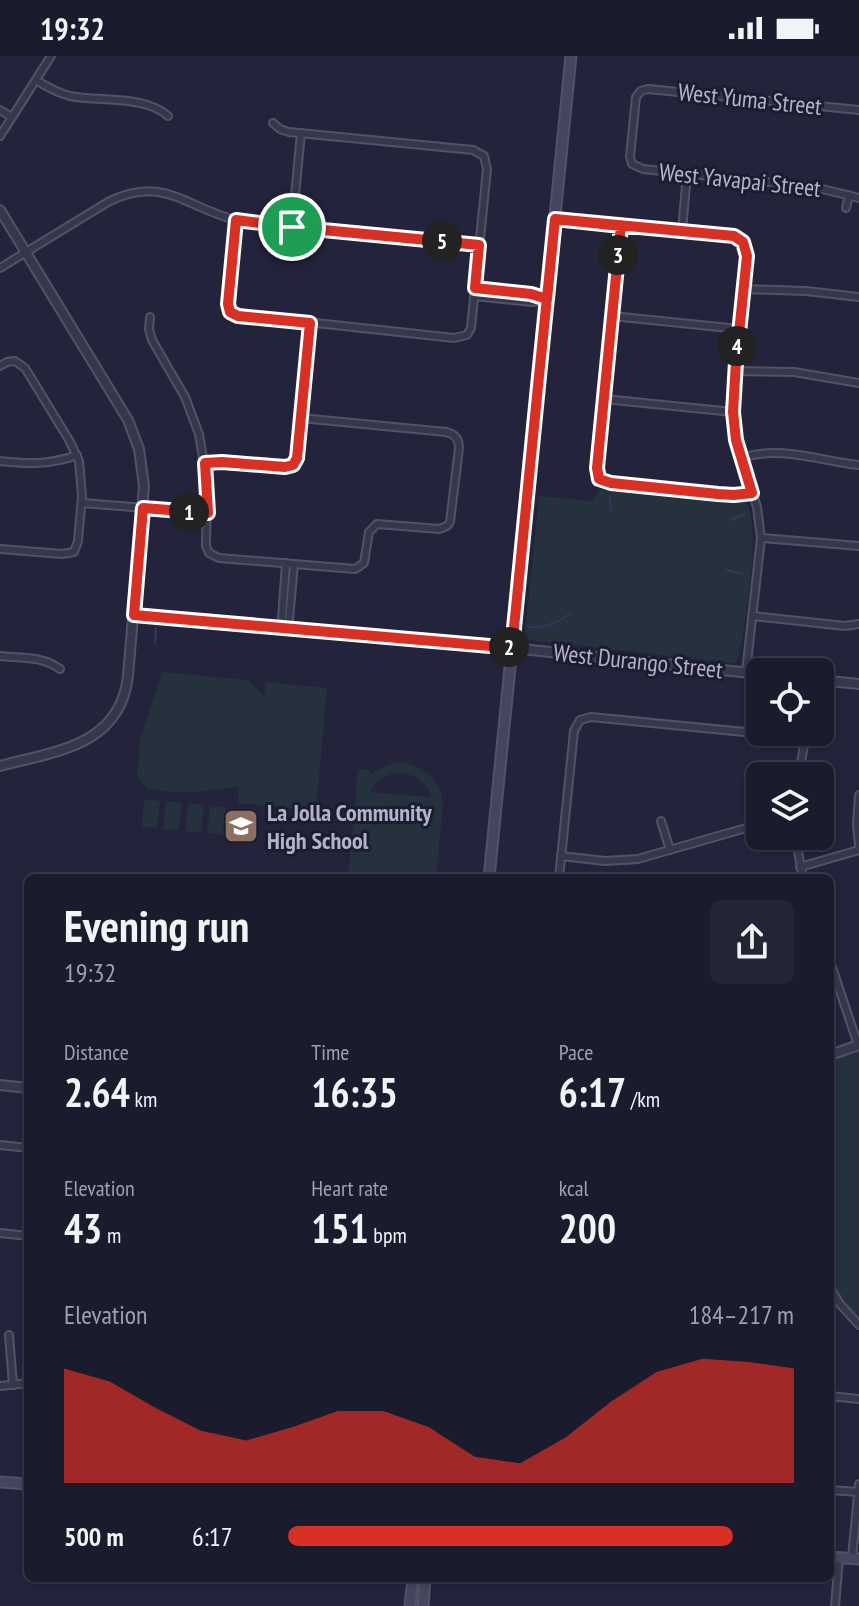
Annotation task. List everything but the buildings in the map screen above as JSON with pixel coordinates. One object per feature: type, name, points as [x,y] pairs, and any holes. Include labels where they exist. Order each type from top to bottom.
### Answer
[{"type":"main road","points":[[489,874],[571,56]]},
{"type":"main road","points":[[0,1482],[24,1484]]},
{"type":"main road","points":[[834,1557],[856,1559]]},
{"type":"main road","points":[[410,1606],[413,1582]]},
{"type":"main road","points":[[423,1606],[425,1582]]},
{"type":"street","points":[[0,136],[51,56]]},
{"type":"street","points":[[36,80],[71,96],[152,105],[168,116]]},
{"type":"street","name":"West Yuma Street","points":[[632,164],[635,101],[641,91],[652,89],[859,110]]},
{"type":"street","points":[[0,110],[12,117]]},
{"type":"street","points":[[236,220],[228,300],[230,312],[242,316],[454,338],[467,335],[471,324],[487,169],[484,156],[473,150],[284,131],[273,123]]},
{"type":"street","points":[[292,227],[301,133]]},
{"type":"street","name":"West Yavapai Street","points":[[632,164],[643,169],[820,187],[859,198]]},
{"type":"street","points":[[682,230],[687,174]]},
{"type":"street","points":[[0,268],[108,202],[139,192],[168,193],[236,220],[479,245]]},
{"type":"street","name":"West Yavapai Street","points":[[846,208],[849,195]]},
{"type":"street","points":[[0,210],[123,411],[136,439],[144,486],[127,688],[119,708],[107,725],[92,738],[0,766]]},
{"type":"street","points":[[555,219],[734,236],[743,242],[747,251],[733,412],[734,433],[758,515],[761,538],[748,658]]},
{"type":"street","points":[[621,226],[597,468],[599,479],[611,483],[718,494],[752,493]]},
{"type":"street","points":[[475,288],[531,294],[547,299]]},
{"type":"street","points":[[744,289],[859,297]]},
{"type":"street","points":[[474,296],[533,302],[547,299]]},
{"type":"street","points":[[612,316],[739,329]]},
{"type":"street","points":[[150,317],[152,340],[179,385],[199,434],[205,463],[206,543],[209,553],[219,558],[351,569],[362,566],[373,526],[384,523],[439,529],[447,526],[452,518],[454,501],[459,444],[456,437],[446,432],[301,418]]},
{"type":"street","points":[[205,463],[293,465],[298,454],[310,323]]},
{"type":"street","points":[[0,366],[15,361],[25,368],[77,455],[82,482],[78,545],[74,552],[62,554],[0,549]]},
{"type":"street","points":[[735,371],[794,372],[859,383]]},
{"type":"street","points":[[604,399],[733,412]]},
{"type":"street","points":[[741,458],[758,453],[783,452],[859,465]]},
{"type":"street","points":[[0,461],[43,464],[77,455]]},
{"type":"street","points":[[82,503],[208,513]]},
{"type":"street","points":[[761,538],[859,546]]},
{"type":"street","points":[[284,628],[282,619],[290,564]]},
{"type":"street","name":"West Durango Street","points":[[134,615],[746,672]]},
{"type":"street","points":[[752,616],[845,626],[859,624]]},
{"type":"street","points":[[0,656],[46,660],[60,669]]},
{"type":"street","points":[[834,681],[859,684]]},
{"type":"street","points":[[559,874],[574,731],[580,720],[591,717],[746,730]]},
{"type":"street","points":[[800,867],[859,847],[859,795]]},
{"type":"street","points":[[661,821],[670,850]]},
{"type":"street","points":[[561,856],[622,861],[638,859],[746,827]]},
{"type":"street","points":[[797,850],[802,874]]},
{"type":"street","points":[[834,973],[859,1045],[834,1054]]},
{"type":"street","points":[[834,992],[840,990]]},
{"type":"street","points":[[0,1085],[24,1088]]},
{"type":"street","points":[[0,1145],[24,1148]]},
{"type":"street","points":[[0,1233],[24,1236]]},
{"type":"street","points":[[834,1294],[859,1325]]},
{"type":"street","points":[[9,1335],[13,1385]]},
{"type":"street","points":[[0,1386],[24,1384]]},
{"type":"street","points":[[834,1396],[859,1399]]},
{"type":"street","points":[[856,1559],[859,1484]]},
{"type":"street","points":[[834,1490],[858,1492]]},
{"type":"street","points":[[834,1557],[835,1606]]},
{"type":"shaded area","points":[[599,490],[746,502],[753,534],[751,576],[737,661],[529,640],[525,633],[539,496],[592,501]]},
{"type":"shaded area","points":[[162,672],[249,680],[264,697],[266,682],[327,688],[316,811],[238,803],[239,787],[184,793],[147,789],[137,776],[140,740]]},
{"type":"shaded area","points":[[397,762],[422,769],[434,779],[443,804],[436,874],[348,874],[358,769],[370,770],[370,775]],"holes":[[[394,773],[412,776],[422,782],[432,797],[370,792],[377,781]]]},
{"type":"shaded area","points":[[144,799],[160,801],[157,828],[142,827]]},
{"type":"shaded area","points":[[166,801],[182,803],[179,830],[163,829]]},
{"type":"shaded area","points":[[188,803],[204,805],[201,833],[185,831]]},
{"type":"shaded area","points":[[210,806],[226,807],[223,835],[207,833]]},
{"type":"shaded area","points":[[859,1045],[859,1325],[834,1293],[834,1054]]},
{"type":"waterway","points":[[610,498],[611,510]]},
{"type":"waterway","points":[[730,520],[744,515]]},
{"type":"waterway","points":[[727,570],[742,574]]},
{"type":"waterway","points":[[529,627],[551,624],[570,614]]},
{"type":"waterway","points":[[155,644],[156,628]]},
{"type":"place","name":"La Jolla Community High School","points":[[241,826]]},
{"type":"route","points":[[292,227],[236,220],[228,304],[230,312],[238,316],[310,323],[297,458],[293,465],[285,467],[205,463],[208,513],[143,508],[134,615],[512,648],[521,557],[547,299],[555,219],[570,221],[621,226],[597,468],[599,479],[606,483],[718,494],[752,493],[738,449],[733,419],[747,256],[746,246],[739,238],[555,219],[552,249],[547,299],[531,294],[475,288],[479,245],[292,227]]}]
